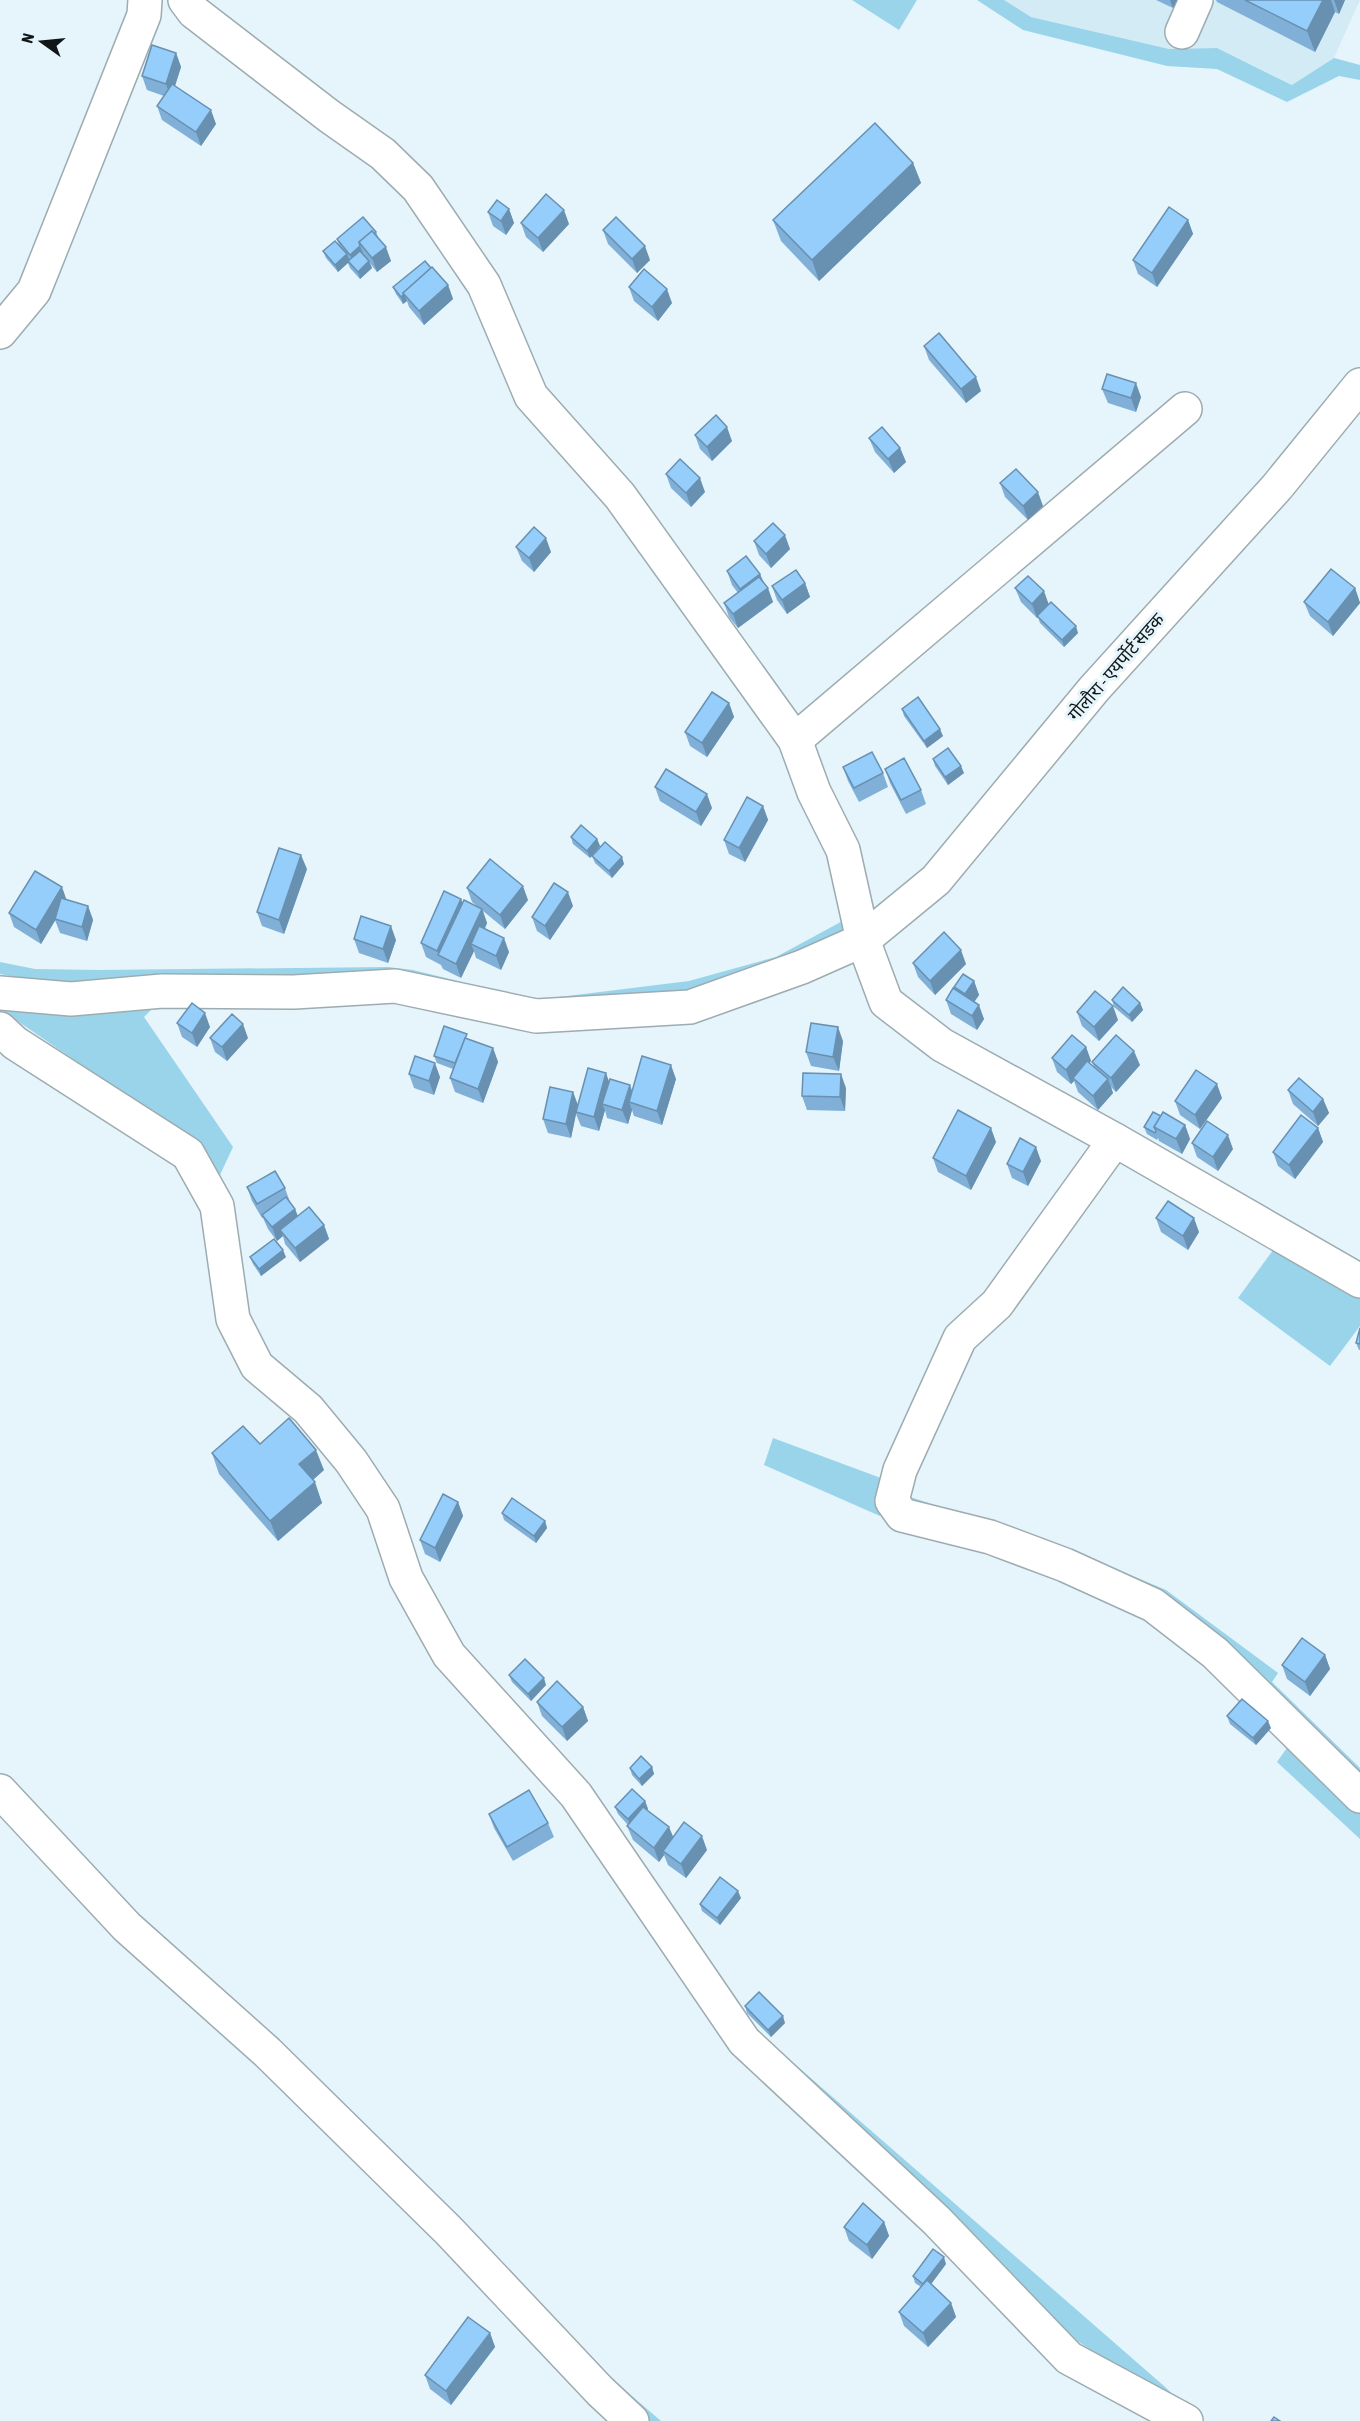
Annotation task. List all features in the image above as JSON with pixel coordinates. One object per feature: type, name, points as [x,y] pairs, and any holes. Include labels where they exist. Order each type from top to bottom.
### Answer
[{"type":"street","points":[[0,332],[34,291],[144,15],[145,0]]},
{"type":"street","points":[[184,0],[194,12],[329,116],[383,154],[418,188],[484,285],[531,396],[620,496],[795,740],[814,792],[843,850],[863,940],[886,1002],[942,1045],[1115,1140],[1360,1281]]},
{"type":"street","points":[[1182,32],[1196,0]]},
{"type":"street","name":"गोलौरा - एयर्पोर्ट सडक","points":[[0,993],[71,999],[162,991],[294,992],[395,986],[536,1016],[690,1007],[802,967],[863,940],[936,880],[1094,688],[1277,487],[1360,385]]},
{"type":"street","points":[[795,740],[1185,409]]},
{"type":"street","points":[[0,1029],[15,1043],[188,1154],[217,1206],[233,1319],[257,1366],[308,1409],[351,1461],[383,1509],[406,1578],[449,1655],[576,1795],[744,2041],[936,2220],[1070,2358],[1186,2421]]},
{"type":"street","points":[[1115,1140],[997,1304],[960,1338],[900,1470],[892,1501],[902,1515],[990,1537],[1065,1565],[1153,1605],[1215,1653],[1360,1796]]},
{"type":"street","points":[[0,1791],[127,1927],[267,2052],[449,2231],[600,2391],[632,2421]]},
{"type":"shaded area","points":[[852,0],[917,0],[899,30]]},
{"type":"shaded area","points":[[977,0],[1004,0],[1031,17],[1169,49],[1217,48],[1292,85],[1334,58],[1360,65],[1360,80],[1339,76],[1287,102],[1217,69],[1167,66],[1023,30]]},
{"type":"shaded area","points":[[1004,0],[1360,0],[1334,58],[1293,85],[1217,48],[1169,49],[1031,17]]},
{"type":"shaded area","points":[[850,917],[850,929],[775,968],[688,991],[537,1005],[109,981],[40,982],[0,974],[0,962],[35,969],[99,970],[388,967],[413,970],[535,1000],[689,981],[776,957]]},
{"type":"shaded area","points":[[161,1000],[144,1017],[233,1147],[219,1177],[162,1120],[0,1009]]},
{"type":"shaded area","points":[[1276,1246],[1360,1296],[1360,1326],[1330,1366],[1238,1298]]},
{"type":"shaded area","points":[[773,1438],[889,1481],[880,1516],[764,1465]]},
{"type":"shaded area","points":[[910,1471],[910,1497],[1059,1545],[1166,1590],[1278,1673],[1272,1682],[1360,1768],[1360,1786],[1221,1649],[908,1510]]},
{"type":"shaded area","points":[[1289,1745],[1360,1811],[1360,1839],[1277,1762]]},
{"type":"shaded area","points":[[774,2046],[1164,2386],[1201,2421],[1068,2335],[771,2050]]},
{"type":"shaded area","points":[[591,2361],[661,2421],[644,2421]]},
{"type":"building","points":[[1245,0],[1323,0],[1307,31]]},
{"type":"building","points":[[152,45],[176,53],[166,84],[142,76]]},
{"type":"building","points":[[172,84],[211,110],[196,132],[157,106]]},
{"type":"building","points":[[875,123],[913,163],[812,260],[773,220]]},
{"type":"building","points":[[546,194],[564,210],[538,238],[521,223]]},
{"type":"building","points":[[497,200],[509,209],[501,221],[488,212]]},
{"type":"building","points":[[1169,207],[1188,220],[1152,273],[1133,260]]},
{"type":"building","points":[[363,217],[376,232],[374,234],[372,231],[359,242],[360,246],[350,255],[337,239]]},
{"type":"building","points":[[616,217],[645,246],[632,259],[603,230]]},
{"type":"building","points":[[372,231],[386,247],[372,258],[359,242]]},
{"type":"building","points":[[335,241],[347,254],[335,265],[323,251]]},
{"type":"building","points":[[360,251],[369,261],[358,272],[348,261]]},
{"type":"building","points":[[425,261],[431,268],[401,297],[393,287]]},
{"type":"building","points":[[432,267],[448,285],[419,311],[403,293]]},
{"type":"building","points":[[644,269],[667,289],[652,307],[629,287]]},
{"type":"building","points":[[939,333],[976,377],[961,389],[924,346]]},
{"type":"building","points":[[1107,374],[1136,383],[1131,398],[1102,389]]},
{"type":"building","points":[[716,415],[727,427],[707,447],[695,435]]},
{"type":"building","points":[[882,427],[900,448],[888,459],[869,438]]},
{"type":"building","points":[[680,459],[700,478],[686,493],[666,474]]},
{"type":"building","points":[[1016,469],[1038,492],[1023,506],[1000,483]]},
{"type":"building","points":[[773,523],[785,535],[766,554],[754,541]]},
{"type":"building","points":[[534,527],[546,538],[529,558],[516,547]]},
{"type":"building","points":[[746,556],[760,574],[740,589],[727,571]]},
{"type":"building","points":[[1331,569],[1355,588],[1328,622],[1304,602]]},
{"type":"building","points":[[796,570],[805,583],[782,600],[772,586]]},
{"type":"building","points":[[1028,576],[1044,591],[1032,604],[1015,588]]},
{"type":"building","points":[[759,577],[768,588],[733,614],[724,603]]},
{"type":"building","points":[[1051,602],[1076,626],[1062,640],[1037,616]]},
{"type":"building","points":[[712,692],[729,703],[702,743],[685,732]]},
{"type":"building","points":[[918,697],[940,729],[924,741],[902,709]]},
{"type":"building","points":[[948,748],[961,766],[945,777],[933,759]]},
{"type":"building","points":[[872,752],[883,773],[854,788],[843,767]]},
{"type":"building","points":[[904,758],[921,790],[901,800],[885,769]]},
{"type":"building","points":[[666,769],[707,794],[696,812],[655,787]]},
{"type":"building","points":[[747,797],[763,806],[739,848],[724,840]]},
{"type":"building","points":[[581,825],[597,839],[587,851],[571,837]]},
{"type":"building","points":[[605,842],[622,857],[609,871],[592,856]]},
{"type":"building","points":[[279,848],[301,855],[279,920],[257,912]]},
{"type":"building","points":[[490,859],[523,886],[500,915],[467,888]]},
{"type":"building","points":[[35,871],[62,887],[36,930],[9,913]]},
{"type":"building","points":[[554,883],[568,892],[545,926],[532,917]]},
{"type":"building","points":[[444,891],[461,899],[437,951],[421,943]]},
{"type":"building","points":[[61,898],[88,906],[82,927],[55,919]]},
{"type":"building","points":[[464,900],[482,909],[456,964],[438,955]]},
{"type":"building","points":[[361,916],[391,926],[383,949],[354,939]]},
{"type":"building","points":[[479,926],[504,938],[496,956],[471,944]]},
{"type":"building","points":[[944,932],[961,950],[930,981],[913,963]]},
{"type":"building","points":[[963,974],[974,981],[965,994],[954,987]]},
{"type":"building","points":[[1123,987],[1140,1003],[1129,1015],[1112,1000]]},
{"type":"building","points":[[953,988],[979,1005],[972,1016],[946,1000]]},
{"type":"building","points":[[1095,991],[1113,1006],[1094,1027],[1077,1012]]},
{"type":"building","points":[[192,1003],[205,1013],[192,1033],[177,1023]]},
{"type":"building","points":[[232,1014],[243,1024],[222,1047],[210,1038]]},
{"type":"building","points":[[811,1023],[838,1027],[833,1057],[806,1052]]},
{"type":"building","points":[[444,1026],[467,1034],[455,1063],[434,1056]]},
{"type":"building","points":[[1072,1035],[1086,1047],[1066,1070],[1052,1058]]},
{"type":"building","points":[[1116,1035],[1134,1051],[1111,1078],[1092,1062]]},
{"type":"building","points":[[465,1038],[493,1048],[478,1089],[450,1078]]},
{"type":"building","points":[[415,1056],[435,1063],[429,1081],[409,1074]]},
{"type":"building","points":[[642,1056],[671,1065],[657,1111],[629,1102]]},
{"type":"building","points":[[1087,1061],[1108,1079],[1093,1096],[1073,1078]]},
{"type":"building","points":[[588,1068],[606,1073],[594,1117],[576,1112]]},
{"type":"building","points":[[1196,1070],[1217,1084],[1195,1115],[1175,1101]]},
{"type":"building","points":[[803,1073],[841,1074],[840,1097],[802,1096]]},
{"type":"building","points":[[1299,1078],[1323,1099],[1313,1112],[1288,1090]]},
{"type":"building","points":[[610,1079],[630,1085],[622,1110],[602,1104]]},
{"type":"building","points":[[550,1087],[573,1092],[566,1124],[543,1119]]},
{"type":"building","points":[[958,1110],[991,1128],[966,1176],[933,1158]]},
{"type":"building","points":[[1153,1112],[1161,1116],[1154,1127],[1155,1133],[1144,1127]]},
{"type":"building","points":[[1163,1112],[1185,1125],[1176,1139],[1154,1127]]},
{"type":"building","points":[[1301,1115],[1318,1128],[1289,1165],[1273,1152]]},
{"type":"building","points":[[1207,1121],[1228,1135],[1213,1157],[1192,1143]]},
{"type":"building","points":[[1020,1138],[1036,1147],[1023,1172],[1007,1164]]},
{"type":"building","points":[[275,1171],[285,1188],[257,1204],[247,1187]]},
{"type":"building","points":[[286,1197],[295,1209],[272,1227],[262,1215]]},
{"type":"building","points":[[1168,1201],[1194,1218],[1183,1236],[1156,1218]]},
{"type":"building","points":[[309,1207],[324,1225],[295,1248],[280,1230]]},
{"type":"building","points":[[274,1239],[283,1250],[259,1269],[250,1257]]},
{"type":"building","points":[[1360,1328],[1360,1344],[1356,1343]]},
{"type":"building","points":[[289,1418],[316,1450],[299,1464],[315,1482],[270,1521],[212,1453],[243,1426],[260,1444]]},
{"type":"building","points":[[443,1494],[458,1502],[435,1548],[420,1540]]},
{"type":"building","points":[[512,1498],[545,1521],[534,1536],[502,1513]]},
{"type":"building","points":[[1302,1638],[1325,1655],[1305,1682],[1282,1665]]},
{"type":"building","points":[[525,1659],[544,1678],[528,1694],[509,1675]]},
{"type":"building","points":[[557,1681],[583,1707],[562,1727],[537,1702]]},
{"type":"building","points":[[1242,1699],[1268,1721],[1253,1738],[1227,1716]]},
{"type":"building","points":[[641,1756],[652,1767],[639,1779],[630,1768]]},
{"type":"building","points":[[632,1789],[645,1801],[628,1819],[615,1807]]},
{"type":"building","points":[[529,1790],[548,1823],[507,1847],[489,1814]]},
{"type":"building","points":[[643,1807],[669,1827],[654,1848],[627,1826]]},
{"type":"building","points":[[684,1822],[702,1836],[681,1864],[663,1851]]},
{"type":"building","points":[[720,1877],[738,1891],[717,1918],[700,1904]]},
{"type":"building","points":[[759,1992],[783,2016],[768,2030],[745,2006]]},
{"type":"building","points":[[863,2203],[884,2222],[867,2245],[844,2227]]},
{"type":"building","points":[[933,2249],[944,2257],[923,2284],[913,2276]]},
{"type":"building","points":[[927,2280],[951,2303],[923,2333],[899,2312]]},
{"type":"building","points":[[468,2317],[490,2333],[446,2391],[425,2375]]}]
